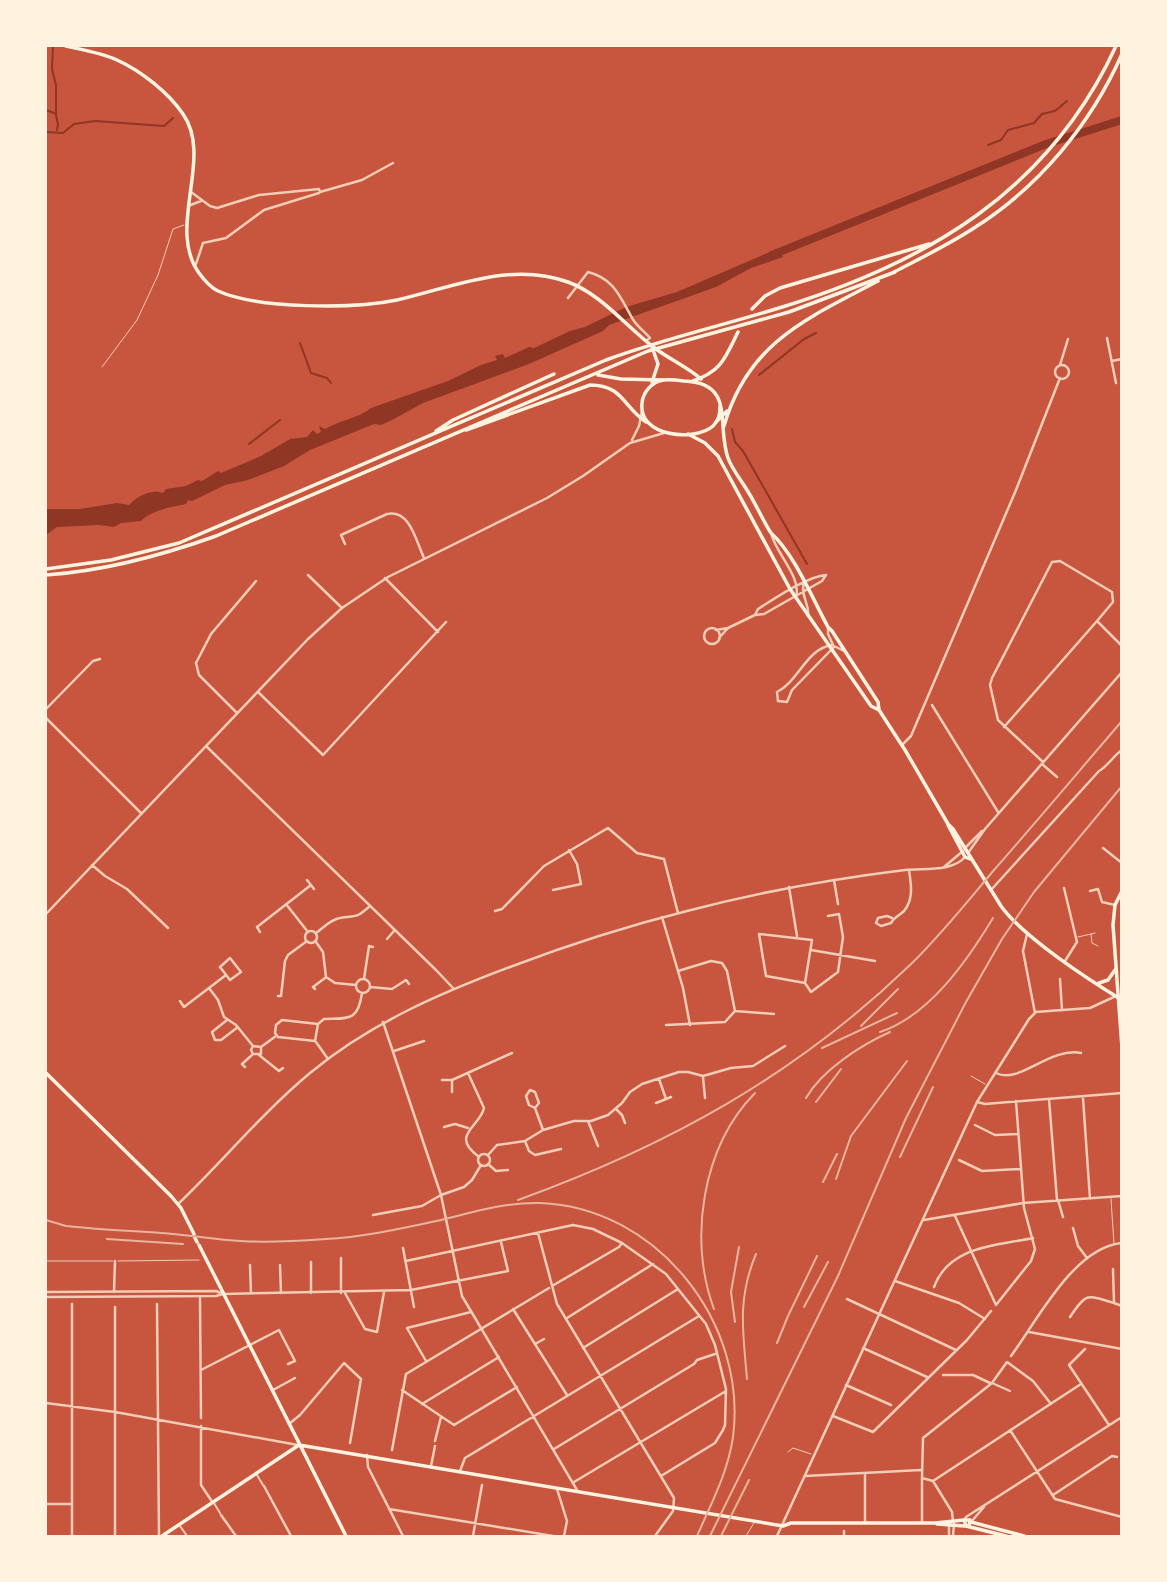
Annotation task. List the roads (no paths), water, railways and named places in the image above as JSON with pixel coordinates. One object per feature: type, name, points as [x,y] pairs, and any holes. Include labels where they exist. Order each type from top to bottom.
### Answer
[{"type":"main road","points":[[66,46],[116,59],[140,73],[184,115],[192,142],[188,254],[208,284],[217,291],[242,299],[293,306],[394,300],[496,275],[529,274],[556,278],[595,296],[651,345],[701,378],[715,391],[723,416],[730,461],[771,533],[804,583],[805,591],[878,702],[879,710],[965,853],[1007,914],[1027,933],[1122,1000]]},
{"type":"main road","points":[[46,569],[111,560],[179,543],[606,360],[678,335],[810,298],[874,273],[971,220],[1011,189],[1052,148],[1079,112],[1116,46]]},
{"type":"main road","points":[[724,426],[730,408],[752,367],[776,340],[801,323],[976,227],[1020,192],[1059,153],[1087,117],[1122,54]]},
{"type":"main road","points":[[752,309],[780,288],[934,242]]},
{"type":"main road","points":[[46,575],[111,567],[216,536],[648,351],[789,312],[895,272]]},
{"type":"main road","points":[[693,381],[718,369],[737,332]]},
{"type":"main road","points":[[650,388],[658,364],[651,345]]},
{"type":"main road","points":[[429,436],[453,420],[554,374]]},
{"type":"main road","points":[[598,375],[621,379],[693,381],[708,385]]},
{"type":"main road","points":[[646,422],[642,407],[644,395],[663,380]]},
{"type":"main road","points":[[457,432],[512,415],[573,389],[590,385],[617,392],[640,418],[658,431],[667,433],[706,430],[730,408]]},
{"type":"main road","points":[[716,422],[720,406]]},
{"type":"main road","points":[[683,433],[699,439],[718,456],[790,589],[831,652],[871,706],[879,710]]},
{"type":"main road","points":[[1122,891],[1115,905],[1113,920],[1116,996],[1122,1048]]},
{"type":"main road","points":[[1097,983],[1105,982],[1115,970]]},
{"type":"main road","points":[[1119,1027],[1122,1020]]},
{"type":"main road","points":[[46,1073],[178,1204],[346,1536]]},
{"type":"main road","points":[[161,1536],[299,1445],[783,1526],[791,1523],[952,1522],[1023,1536]]},
{"type":"main road","points":[[967,1524],[1006,1536]]},
{"type":"street","points":[[195,267],[202,243],[226,238],[264,211],[362,180],[393,163]]},
{"type":"street","points":[[191,192],[217,208],[259,195],[319,189],[320,192]]},
{"type":"street","points":[[188,206],[202,201]]},
{"type":"street","points":[[568,298],[588,272],[597,275],[621,295],[635,322],[650,338],[646,341]]},
{"type":"street","points":[[1107,338],[1116,383]]},
{"type":"street","points":[[1060,378],[1056,371],[1068,339]]},
{"type":"street","points":[[1112,361],[1122,359]]},
{"type":"street","points":[[1060,365],[1069,371],[1066,377],[1060,378]]},
{"type":"street","points":[[902,745],[911,736],[1016,490],[1060,378]]},
{"type":"street","points":[[630,443],[636,434],[642,407]]},
{"type":"street","points":[[46,914],[237,713],[342,608],[385,579],[424,558],[547,498],[580,479],[630,443],[667,433]]},
{"type":"street","points":[[345,544],[341,535],[394,512],[405,518],[424,558]]},
{"type":"street","points":[[771,533],[798,587],[796,597]]},
{"type":"street","points":[[1003,727],[1113,602],[1114,595],[1068,565],[1054,560],[990,685],[998,720],[1003,727],[1057,777]]},
{"type":"street","points":[[308,575],[342,608]]},
{"type":"street","points":[[728,628],[711,644],[705,640],[706,631],[728,628],[755,615],[761,616],[822,581],[826,575],[819,575],[790,589],[758,609],[755,615]]},
{"type":"street","points":[[385,579],[438,632]]},
{"type":"street","points":[[237,713],[199,676],[195,663],[211,634],[256,580]]},
{"type":"street","points":[[805,591],[808,616]]},
{"type":"street","points":[[1097,621],[1099,626],[1122,646]]},
{"type":"street","points":[[258,692],[323,755],[446,622]]},
{"type":"street","points":[[828,627],[828,634],[834,646]]},
{"type":"street","points":[[716,630],[719,638]]},
{"type":"street","points":[[834,646],[790,694],[787,702],[778,701],[776,694],[814,654],[827,646],[834,646],[845,651]]},
{"type":"street","points":[[46,709],[93,661],[100,659]]},
{"type":"street","points":[[178,1204],[265,1115],[328,1059],[383,1022],[453,988],[534,958],[678,913],[789,887],[959,864],[985,829],[1122,672]]},
{"type":"street","points":[[783,689],[790,694]]},
{"type":"street","points":[[932,705],[999,813]]},
{"type":"street","points":[[46,718],[141,813]]},
{"type":"street","points":[[206,746],[453,988]]},
{"type":"street","points":[[991,890],[1099,771],[1105,768],[1108,761],[1122,750]]},
{"type":"street","points":[[495,911],[502,909],[544,866],[605,828],[611,829],[637,853],[664,859],[678,913]]},
{"type":"street","points":[[1103,848],[1122,863]]},
{"type":"street","points":[[569,850],[577,864],[581,884]]},
{"type":"street","points":[[92,865],[127,889],[168,928]]},
{"type":"street","points":[[892,918],[903,912],[909,901],[909,870]]},
{"type":"street","points":[[307,880],[314,889]]},
{"type":"street","points":[[805,983],[766,976],[758,934],[812,940],[805,983],[811,992],[836,975],[843,937],[834,880]]},
{"type":"street","points":[[553,890],[589,882]]},
{"type":"street","points":[[251,932],[311,885]]},
{"type":"street","points":[[789,887],[798,937]]},
{"type":"street","points":[[1064,888],[1077,942],[1065,961]]},
{"type":"street","points":[[1090,891],[1100,888],[1102,902],[1115,905]]},
{"type":"street","points":[[286,904],[308,932],[316,933],[334,920],[353,918],[370,906]]},
{"type":"street","points":[[828,916],[839,914]]},
{"type":"street","points":[[662,917],[690,1024]]},
{"type":"street","points":[[257,927],[260,932]]},
{"type":"street","points":[[387,939],[396,930]]},
{"type":"street","points":[[307,941],[308,932]]},
{"type":"street","points":[[316,933],[316,942],[324,956],[326,977]]},
{"type":"street","points":[[777,1536],[977,1102],[1035,1013],[1023,951],[1027,933]]},
{"type":"street","points":[[307,941],[316,942]]},
{"type":"street","points":[[278,996],[281,996],[288,955],[307,941]]},
{"type":"street","points":[[365,979],[369,946],[373,947]]},
{"type":"street","points":[[811,950],[875,961]]},
{"type":"street","points":[[230,958],[241,972],[230,980],[226,975],[220,967],[230,958]]},
{"type":"street","points":[[678,971],[711,961],[722,963],[727,971],[735,1011]]},
{"type":"street","points":[[180,1001],[184,1007],[226,975]]},
{"type":"street","points":[[326,977],[335,983],[356,985]]},
{"type":"street","points":[[315,989],[313,987],[326,977]]},
{"type":"street","points":[[356,985],[358,981],[365,979]]},
{"type":"street","points":[[362,993],[367,992],[370,986],[365,979]]},
{"type":"street","points":[[1060,979],[1062,1010]]},
{"type":"street","points":[[370,986],[392,989],[406,980],[409,984]]},
{"type":"street","points":[[356,985],[362,993]]},
{"type":"street","points":[[209,988],[218,1000],[222,1015],[238,1027],[253,1046],[261,1047],[276,1036],[315,1041]]},
{"type":"street","points":[[276,989],[281,990]]},
{"type":"street","points":[[328,1059],[315,1041],[318,1024],[324,1019],[341,1020],[352,1017],[360,1007],[362,993]]},
{"type":"street","points":[[1035,1013],[1090,1008],[1116,996]]},
{"type":"street","points":[[735,1011],[774,1014]]},
{"type":"street","points":[[666,1025],[725,1022],[735,1011]]},
{"type":"street","points":[[227,1020],[212,1032],[215,1040],[221,1040],[238,1027]]},
{"type":"street","points":[[276,1036],[279,1021],[318,1024]]},
{"type":"street","points":[[383,1022],[441,1195],[462,1296],[577,1491]]},
{"type":"street","points":[[393,1052],[424,1041]]},
{"type":"street","points":[[253,1046],[253,1054]]},
{"type":"street","points":[[508,1170],[496,1171],[488,1164],[488,1155],[497,1145],[525,1141],[543,1130],[572,1121],[603,1117],[616,1109],[635,1088],[659,1079],[683,1071],[703,1076],[731,1068],[753,1066],[785,1046]]},
{"type":"street","points":[[259,1055],[261,1047]]},
{"type":"street","points":[[503,1051],[506,1055]]},
{"type":"street","points":[[995,1072],[1002,1076],[1018,1074],[1056,1055],[1073,1051],[1081,1053]]},
{"type":"street","points":[[442,1080],[452,1080],[512,1053]]},
{"type":"street","points":[[253,1054],[259,1055],[279,1071],[283,1068]]},
{"type":"street","points":[[245,1067],[242,1064],[253,1054]]},
{"type":"street","points":[[468,1073],[484,1108],[482,1116],[469,1128],[468,1145],[479,1157],[481,1165]]},
{"type":"street","points":[[703,1076],[705,1098]]},
{"type":"street","points":[[659,1079],[666,1099]]},
{"type":"street","points":[[452,1080],[452,1092]]},
{"type":"street","points":[[535,1108],[539,1102],[535,1092],[530,1090],[526,1096],[529,1105],[535,1108],[543,1130]]},
{"type":"street","points":[[977,1102],[985,1104],[1122,1093]]},
{"type":"street","points":[[656,1103],[671,1097]]},
{"type":"street","points":[[1083,1097],[1090,1199]]},
{"type":"street","points":[[1049,1099],[1058,1200],[1063,1217]]},
{"type":"street","points":[[955,1216],[996,1305],[1031,1261],[1035,1249],[1024,1203],[1016,1101]]},
{"type":"street","points":[[616,1109],[625,1123]]},
{"type":"street","points":[[588,1121],[598,1146]]},
{"type":"street","points":[[444,1127],[455,1124],[469,1128]]},
{"type":"street","points":[[975,1125],[995,1135],[1018,1134]]},
{"type":"street","points":[[525,1141],[529,1151],[535,1155],[561,1149]]},
{"type":"street","points":[[479,1157],[488,1155]]},
{"type":"street","points":[[959,1160],[982,1171],[1021,1168]]},
{"type":"street","points":[[373,1215],[422,1206],[469,1184],[481,1165],[488,1164]]},
{"type":"street","points":[[923,1219],[1024,1203],[1122,1196]]},
{"type":"street","points":[[405,1261],[582,1226],[622,1242],[653,1264],[678,1289],[699,1316],[715,1345],[726,1391],[725,1425],[715,1443],[661,1476]]},
{"type":"street","points":[[1073,1228],[1077,1245],[1087,1258]]},
{"type":"street","points":[[538,1233],[550,1287],[557,1304],[674,1498],[674,1508],[655,1536]]},
{"type":"street","points":[[934,1287],[938,1277],[953,1259],[971,1251],[1033,1238]]},
{"type":"street","points":[[46,1292],[216,1296],[411,1290],[508,1271],[501,1242]]},
{"type":"street","points":[[390,1459],[406,1374],[619,1247],[622,1242]]},
{"type":"street","points":[[922,1523],[923,1438],[991,1383],[1071,1272],[1108,1245],[1122,1243]]},
{"type":"street","points":[[403,1248],[414,1307]]},
{"type":"street","points":[[341,1258],[343,1293],[365,1329],[377,1332],[384,1291]]},
{"type":"street","points":[[114,1294],[115,1261]]},
{"type":"street","points":[[311,1262],[311,1293]]},
{"type":"street","points":[[566,1318],[653,1264]]},
{"type":"street","points":[[250,1265],[251,1293]]},
{"type":"street","points":[[280,1265],[281,1293]]},
{"type":"street","points":[[1113,1269],[1114,1303]]},
{"type":"street","points":[[894,1280],[959,1303],[985,1319]]},
{"type":"street","points":[[583,1348],[678,1289]]},
{"type":"street","points":[[46,1297],[158,1291],[216,1291],[223,1294]]},
{"type":"street","points":[[157,1296],[158,1291]]},
{"type":"street","points":[[200,1291],[201,1485],[236,1536]]},
{"type":"street","points":[[1070,1317],[1085,1298],[1089,1297],[1122,1306]]},
{"type":"street","points":[[847,1299],[957,1350]]},
{"type":"street","points":[[72,1304],[72,1536]]},
{"type":"street","points":[[158,1304],[161,1536]]},
{"type":"street","points":[[115,1307],[115,1536]]},
{"type":"street","points":[[513,1309],[567,1396]]},
{"type":"street","points":[[833,1416],[873,1432],[957,1350],[991,1311]]},
{"type":"street","points":[[426,1361],[407,1330],[408,1327],[472,1312]]},
{"type":"street","points":[[460,1471],[465,1458],[699,1316]]},
{"type":"street","points":[[201,1370],[279,1330],[296,1360],[288,1364]]},
{"type":"street","points":[[1029,1332],[1122,1349]]},
{"type":"street","points":[[535,1344],[544,1339]]},
{"type":"street","points":[[863,1348],[928,1377]]},
{"type":"street","points":[[1085,1349],[1069,1365],[1109,1425]]},
{"type":"street","points":[[554,1449],[697,1360],[715,1354]]},
{"type":"street","points":[[422,1404],[499,1357]]},
{"type":"street","points":[[1007,1362],[1039,1386],[1051,1404]]},
{"type":"street","points":[[289,1424],[300,1416],[344,1363],[361,1379],[349,1452]]},
{"type":"street","points":[[943,1375],[979,1376],[1010,1391]]},
{"type":"street","points":[[272,1390],[295,1378]]},
{"type":"street","points":[[933,1481],[1081,1384]]},
{"type":"street","points":[[846,1385],[891,1405]]},
{"type":"street","points":[[402,1390],[454,1425],[517,1387]]},
{"type":"street","points":[[574,1482],[726,1391]]},
{"type":"street","points":[[46,1403],[201,1426],[299,1445]]},
{"type":"street","points":[[431,1466],[442,1417]]},
{"type":"street","points":[[967,1524],[966,1517],[1122,1417]]},
{"type":"street","points":[[1010,1430],[1055,1499],[1122,1517]]},
{"type":"street","points":[[366,1455],[368,1467],[403,1536]]},
{"type":"street","points":[[1052,1495],[1112,1457],[1117,1457]]},
{"type":"street","points":[[806,1476],[922,1470]]},
{"type":"street","points":[[256,1474],[291,1536]]},
{"type":"street","points":[[865,1474],[865,1523]]},
{"type":"street","points":[[473,1536],[484,1475]]},
{"type":"street","points":[[922,1478],[933,1481],[951,1510],[951,1536]]},
{"type":"street","points":[[557,1488],[556,1493],[567,1521],[564,1536]]},
{"type":"street","points":[[46,1504],[72,1504]]},
{"type":"street","points":[[967,1524],[984,1507]]},
{"type":"street","points":[[389,1508],[553,1536]]},
{"type":"street","points":[[179,1525],[187,1536]]},
{"type":"street","points":[[844,1531],[844,1536]]},
{"type":"lane","points":[[102,367],[136,320],[158,275],[173,229],[187,225]]},
{"type":"lane","points":[[1076,937],[1093,933],[1092,943],[1098,946]]},
{"type":"lane","points":[[971,1076],[987,1085]]},
{"type":"lane","points":[[1111,1197],[1114,1244]]},
{"type":"lane","points":[[46,1261],[199,1260]]},
{"type":"lane","points":[[788,1452],[797,1448],[814,1455]]},
{"type":"lane","points":[[746,1536],[754,1522]]},
{"type":"waterway","points":[[53,46],[57,130]]},
{"type":"waterway","points":[[988,145],[1001,140],[1008,130],[1034,123],[1042,114],[1055,111],[1067,101]]},
{"type":"waterway","points":[[46,110],[54,113]]},
{"type":"waterway","points":[[46,132],[63,133],[74,124],[95,121],[164,126],[173,118]]},
{"type":"waterway","points":[[772,255],[1046,144],[1122,120]]},
{"type":"waterway","points":[[759,375],[804,339],[816,333]]},
{"type":"waterway","points":[[300,343],[311,373],[327,378],[331,383]]},
{"type":"waterway","points":[[249,444],[280,420]]},
{"type":"waterway","points":[[732,429],[735,442],[743,451],[807,564]]},
{"type":"railway","points":[[518,1200],[573,1179],[677,1131],[727,1104],[821,1041],[866,1005],[932,942],[1122,721]]},
{"type":"railway","points":[[710,1536],[838,1276],[906,1118],[966,1002],[1002,939],[1034,892],[1122,786]]},
{"type":"railway","points":[[880,1032],[915,1013],[945,985],[993,918]]},
{"type":"railway","points":[[861,1026],[898,989]]},
{"type":"railway","points":[[822,1048],[897,1013]]},
{"type":"railway","points":[[806,1098],[822,1078],[843,1059],[890,1032]]},
{"type":"railway","points":[[836,1179],[851,1136],[907,1061]]},
{"type":"railway","points":[[816,1102],[841,1069]]},
{"type":"railway","points":[[900,1157],[933,1087]]},
{"type":"railway","points":[[714,1309],[702,1254],[705,1195],[723,1140],[737,1115],[755,1093]]},
{"type":"railway","points":[[823,1182],[837,1154]]},
{"type":"railway","points":[[46,1220],[66,1226],[284,1242],[370,1234],[502,1206],[540,1203],[582,1210],[622,1225],[656,1249],[686,1279],[709,1314],[726,1353],[734,1394],[731,1450],[697,1536]]},
{"type":"railway","points":[[107,1239],[183,1244]]},
{"type":"railway","points":[[735,1322],[731,1292],[739,1247]]},
{"type":"railway","points":[[747,1379],[743,1331],[744,1301],[756,1254]]},
{"type":"railway","points":[[777,1343],[817,1256]]},
{"type":"railway","points":[[804,1307],[828,1262]]},
{"type":"railway","points":[[721,1536],[749,1480]]}]
